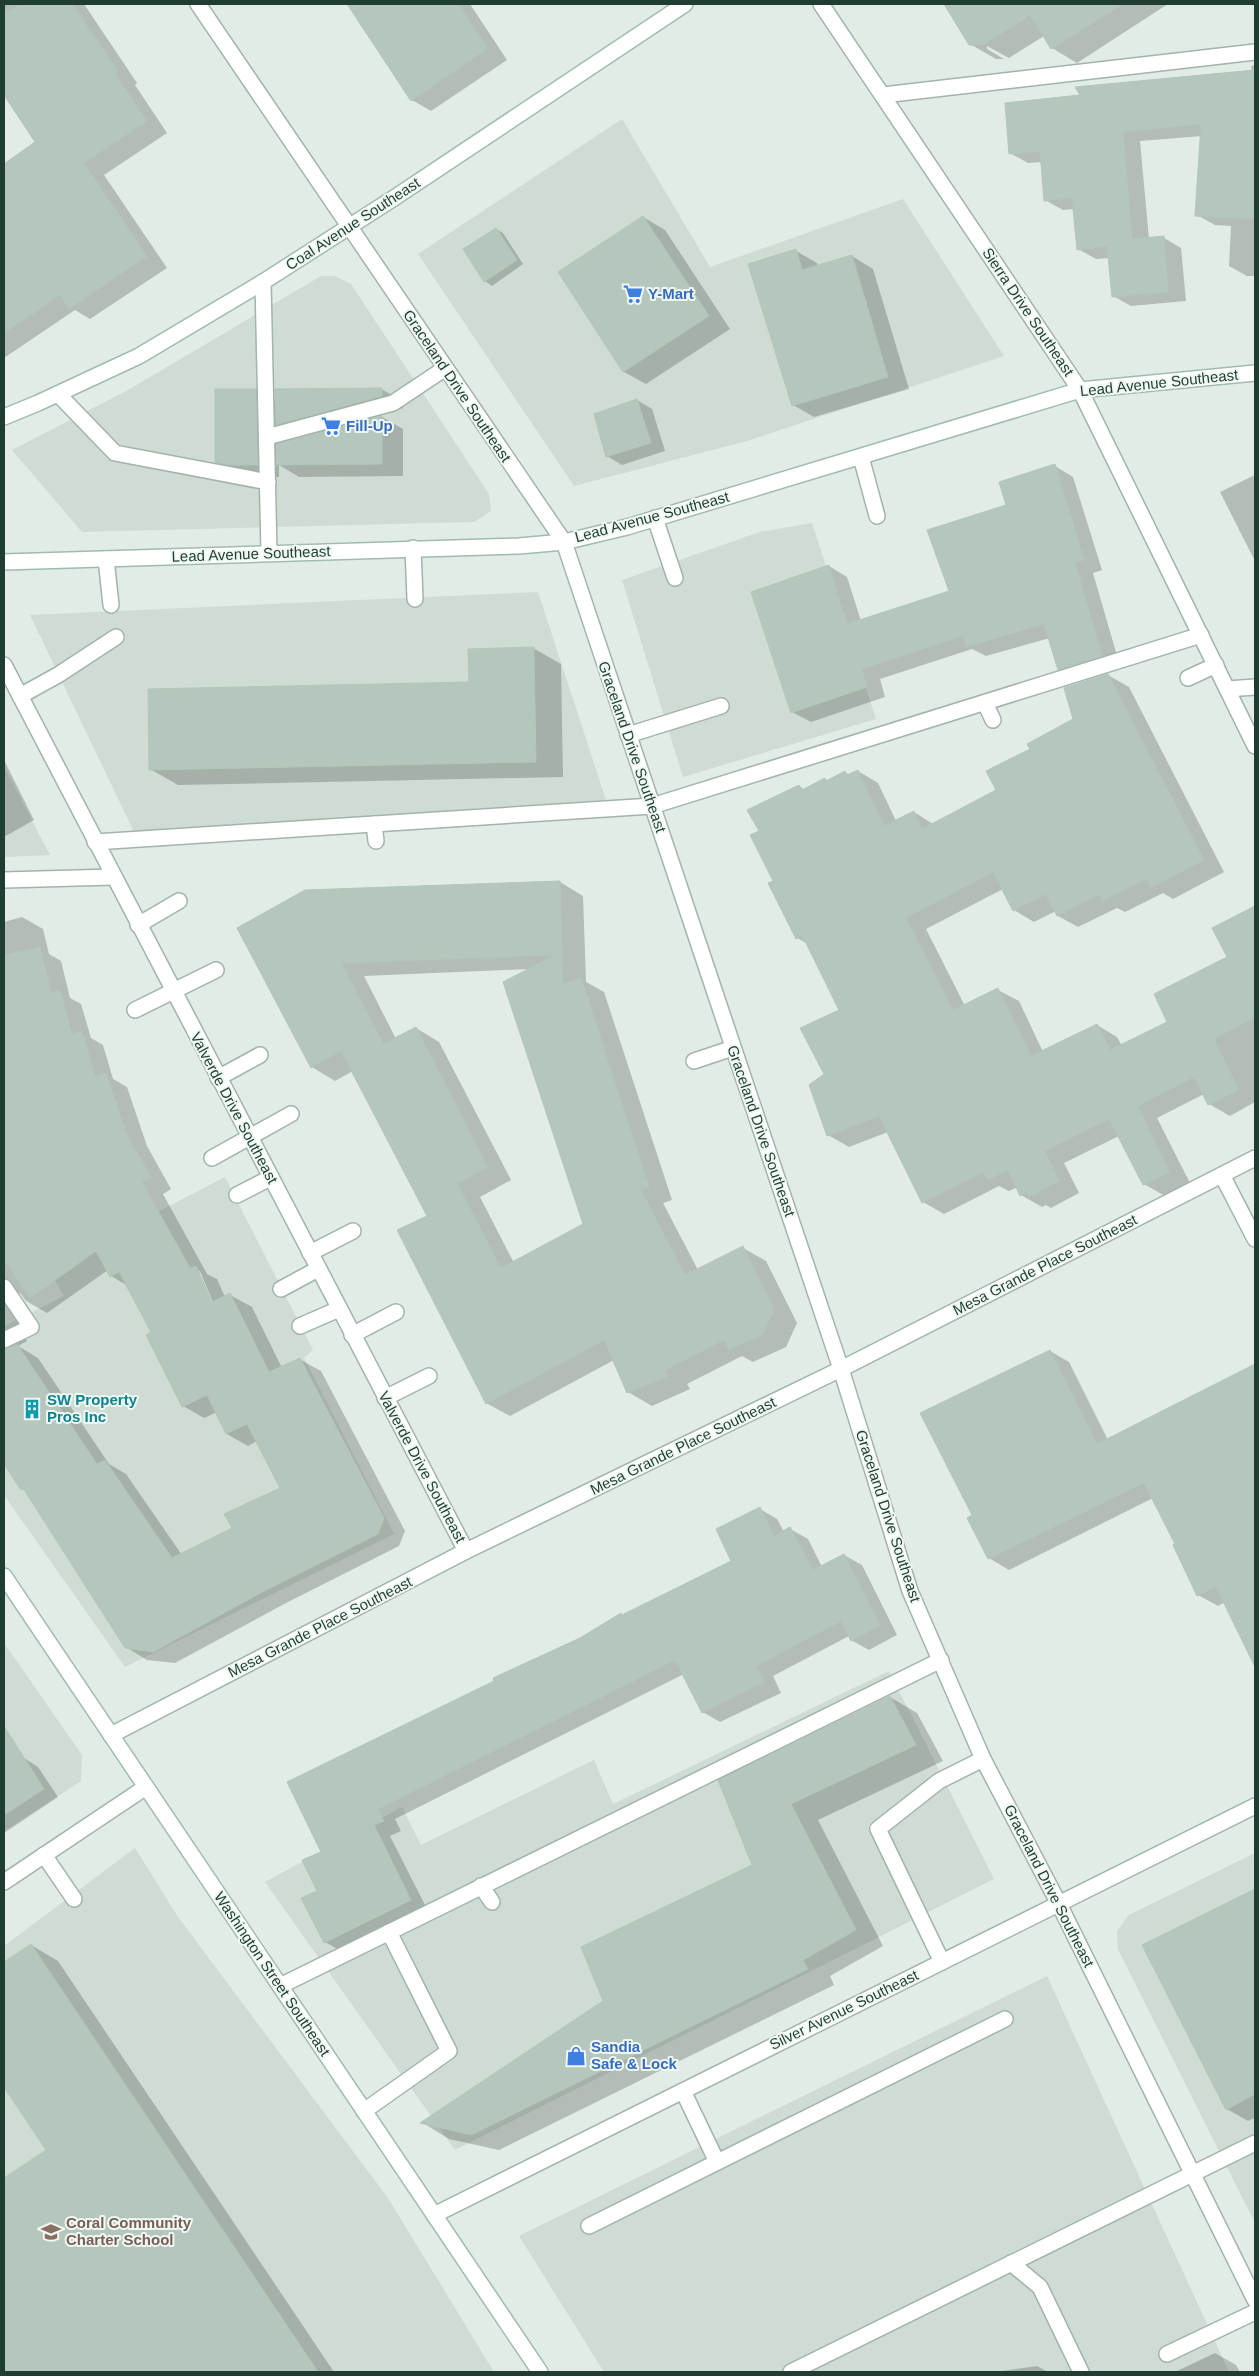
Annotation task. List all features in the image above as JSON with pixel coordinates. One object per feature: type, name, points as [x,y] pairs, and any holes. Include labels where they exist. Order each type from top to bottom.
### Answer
[{"type":"street","name":"Graceland Drive Southeast","points":[[198,4],[564,542],[841,1370],[910,1591],[982,1759],[1060,1904],[1255,2300]]},
{"type":"street","name":"Coal Avenue Southeast","points":[[4,417],[139,356],[263,282],[349,228],[685,4]]},
{"type":"street","name":"Sierra Drive Southeast","points":[[821,4],[1080,390],[1255,746]]},
{"type":"street","points":[[883,95],[1255,52]]},
{"type":"street","points":[[263,282],[269,553]]},
{"type":"street","points":[[266,437],[393,403],[444,368]]},
{"type":"street","name":"Lead Avenue Southeast","points":[[4,562],[519,546],[564,542],[655,518],[1080,390],[1255,373]]},
{"type":"street","points":[[58,394],[115,453],[268,482]]},
{"type":"street","points":[[861,457],[877,516]]},
{"type":"street","points":[[655,518],[675,578]]},
{"type":"street","points":[[413,548],[415,599]]},
{"type":"street","points":[[106,559],[112,605]]},
{"type":"street","points":[[95,842],[652,806],[1201,636]]},
{"type":"street","points":[[20,696],[58,675],[116,637]]},
{"type":"street","name":"Valverde Drive Southeast","points":[[4,664],[138,925],[466,1551]]},
{"type":"street","points":[[1188,678],[1216,665]]},
{"type":"street","points":[[1227,689],[1255,687]]},
{"type":"street","points":[[985,702],[993,720]]},
{"type":"street","points":[[628,735],[722,706]]},
{"type":"street","points":[[374,824],[376,841]]},
{"type":"street","points":[[4,880],[113,877]]},
{"type":"street","points":[[138,925],[179,902]]},
{"type":"street","points":[[135,1010],[216,970]]},
{"type":"street","points":[[694,1062],[733,1048]]},
{"type":"street","points":[[218,1078],[260,1055]]},
{"type":"street","points":[[212,1158],[248,1136],[291,1114]]},
{"type":"street","name":"Mesa Grande Place Southeast","points":[[111,1735],[466,1551],[841,1370],[1255,1158]]},
{"type":"street","points":[[1222,1175],[1255,1239]]},
{"type":"street","points":[[237,1195],[270,1178]]},
{"type":"street","points":[[310,1253],[353,1231]]},
{"type":"street","points":[[281,1289],[318,1269]]},
{"type":"street","points":[[4,1287],[31,1328],[4,1340]]},
{"type":"street","points":[[300,1326],[339,1309]]},
{"type":"street","points":[[352,1335],[396,1312]]},
{"type":"street","points":[[386,1398],[429,1376]]},
{"type":"street","name":"Washington Street Southeast","points":[[4,1576],[540,2372]]},
{"type":"street","points":[[280,1986],[941,1660]]},
{"type":"street","points":[[942,1962],[878,1829],[939,1780],[982,1759]]},
{"type":"street","points":[[4,1882],[146,1786]]},
{"type":"street","name":"Silver Avenue Southeast","points":[[434,2215],[1255,1806]]},
{"type":"street","points":[[44,1855],[74,1899]]},
{"type":"street","points":[[482,1886],[492,1902]]},
{"type":"street","points":[[364,2111],[449,2051],[389,1932]]},
{"type":"street","points":[[589,2226],[1005,2020]]},
{"type":"street","points":[[682,2091],[717,2162]]},
{"type":"street","points":[[791,2372],[1255,2143]]},
{"type":"street","points":[[1011,2263],[1040,2287],[1082,2372]]},
{"type":"street","points":[[1167,2354],[1255,2312]]},
{"type":"shaded area","points":[[622,119],[710,267],[903,199],[1004,356],[747,441],[574,486],[418,254]]},
{"type":"shaded area","points":[[321,276],[335,276],[351,284],[489,494],[491,511],[474,522],[82,532],[12,450],[128,390]]},
{"type":"shaded area","points":[[812,523],[876,719],[683,777],[622,580],[760,532]]},
{"type":"shaded area","points":[[538,592],[606,800],[134,832],[30,615]]},
{"type":"shaded area","points":[[4,766],[41,838],[50,855],[4,857]]},
{"type":"shaded area","points":[[225,1177],[313,1350],[304,1358],[394,1534],[125,1667],[4,1495],[4,1326],[64,1296],[48,1269]]},
{"type":"shaded area","points":[[4,1643],[82,1755],[81,1781],[4,1831]]},
{"type":"shaded area","points":[[889,1671],[994,1879],[455,2150],[265,1882],[402,1807],[421,1845],[594,1760],[613,1804]]},
{"type":"shaded area","points":[[135,1848],[178,1917],[388,2198],[494,2372],[4,2372],[4,1946]]},
{"type":"shaded area","points":[[1255,1853],[1255,2223],[1118,1949],[1117,1931],[1129,1915]]},
{"type":"shaded area","points":[[1047,1976],[1229,2372],[604,2372],[519,2236]]},
{"type":"building","points":[[20,4],[72,4],[118,71],[115,73],[147,121],[84,163],[147,256],[69,309],[60,295],[4,333],[4,164],[35,142],[4,95],[4,14]]},
{"type":"building","points":[[347,4],[458,4],[488,48],[411,101]]},
{"type":"building","points":[[944,4],[1123,4],[1051,49],[1030,15],[983,45],[969,45]]},
{"type":"building","points":[[1255,70],[1255,219],[1195,216],[1201,124],[1123,132],[1132,239],[1164,236],[1168,292],[1112,297],[1107,246],[1077,250],[1072,198],[1044,201],[1040,151],[1009,154],[1005,103],[1080,95],[1075,87]]},
{"type":"building","points":[[643,216],[709,316],[623,372],[558,272]]},
{"type":"building","points":[[496,228],[517,260],[484,282],[463,249]]},
{"type":"building","points":[[796,249],[802,270],[852,255],[888,377],[792,406],[748,264]]},
{"type":"building","points":[[382,388],[382,396],[276,425],[275,389]]},
{"type":"building","points":[[215,389],[256,389],[258,465],[230,465],[215,462]]},
{"type":"building","points":[[637,399],[651,443],[606,457],[594,414]]},
{"type":"building","points":[[382,416],[382,464],[276,465],[276,444]]},
{"type":"building","points":[[1055,464],[1084,560],[1075,563],[1102,656],[1058,670],[1044,624],[966,647],[963,636],[862,669],[867,687],[791,713],[751,592],[829,565],[847,624],[949,591],[927,530],[1006,505],[999,482]]},
{"type":"building","points":[[534,647],[536,762],[149,770],[148,689],[469,682],[468,649]]},
{"type":"building","points":[[1108,674],[1204,860],[1151,888],[1147,879],[1103,901],[1099,895],[1057,916],[1046,894],[1013,911],[993,872],[906,918],[953,1010],[998,988],[1031,1056],[1097,1024],[1110,1050],[1167,1022],[1154,994],[1227,957],[1212,928],[1255,906],[1255,1017],[1214,1039],[1239,1090],[1208,1105],[1194,1077],[1138,1106],[1170,1172],[1143,1185],[1109,1119],[1045,1151],[1059,1181],[1029,1197],[1027,1192],[1020,1196],[1008,1170],[988,1180],[983,1172],[922,1203],[879,1116],[827,1136],[809,1085],[824,1074],[800,1028],[839,1010],[802,935],[796,939],[768,883],[773,881],[750,835],[759,831],[747,810],[799,785],[802,790],[825,778],[826,781],[845,771],[847,775],[858,770],[884,826],[914,811],[922,829],[996,790],[986,771],[1030,749],[1027,744],[1073,719],[1064,688]]},
{"type":"building","points":[[560,881],[563,984],[581,978],[649,1187],[641,1190],[685,1275],[743,1246],[774,1309],[763,1334],[729,1350],[724,1340],[665,1370],[668,1376],[627,1393],[604,1340],[486,1404],[397,1230],[427,1216],[341,1051],[311,1068],[237,928],[305,890]],"holes":[[[555,955],[503,982],[583,1224],[501,1268],[457,1183],[488,1167],[416,1027],[383,1044],[342,963]]]},
{"type":"building","points":[[40,947],[51,992],[60,990],[72,1034],[82,1031],[95,1076],[106,1073],[126,1133],[151,1177],[142,1182],[190,1268],[196,1266],[212,1302],[230,1293],[269,1372],[300,1358],[384,1518],[378,1534],[266,1590],[153,1652],[125,1648],[23,1488],[21,1490],[4,1464],[4,1349],[17,1344],[97,1464],[105,1460],[172,1558],[232,1528],[224,1514],[280,1488],[247,1424],[226,1434],[207,1395],[182,1407],[146,1335],[151,1332],[119,1272],[110,1277],[96,1251],[30,1298],[4,1260],[4,955]]},
{"type":"building","points":[[1050,1350],[1097,1444],[1255,1364],[1255,1667],[1216,1587],[1197,1596],[1173,1545],[1175,1544],[1144,1483],[988,1559],[967,1518],[972,1515],[920,1413]]},
{"type":"building","points":[[760,1507],[774,1536],[790,1527],[813,1570],[844,1554],[880,1625],[851,1641],[841,1621],[756,1666],[764,1682],[702,1713],[675,1660],[378,1809],[384,1821],[374,1825],[411,1900],[324,1943],[301,1898],[317,1891],[302,1860],[321,1852],[287,1782],[494,1681],[493,1678],[580,1638],[621,1613],[622,1615],[731,1561],[716,1529]]},
{"type":"building","points":[[890,1696],[916,1745],[791,1804],[856,1930],[803,1960],[808,1969],[471,2135],[420,2123],[603,2001],[581,1947],[752,1865],[718,1780]]},
{"type":"building","points":[[4,1726],[44,1789],[4,1815]]},
{"type":"building","points":[[1255,1889],[1255,2094],[1226,2110],[1142,1945]]},
{"type":"building","points":[[31,1944],[318,2372],[4,2372],[4,2178],[46,2150],[4,2087],[4,1962]]},
{"type":"place","name":"Y-Mart","points":[[633,294]]},
{"type":"place","name":"Fill-Up","points":[[331,426]]},
{"type":"place","name":"SW Property Pros Inc","points":[[32,1409]]},
{"type":"place","name":"Sandia Safe & Lock","points":[[576,2056]]},
{"type":"place","name":"Coral Community Charter School","points":[[51,2232]]}]
